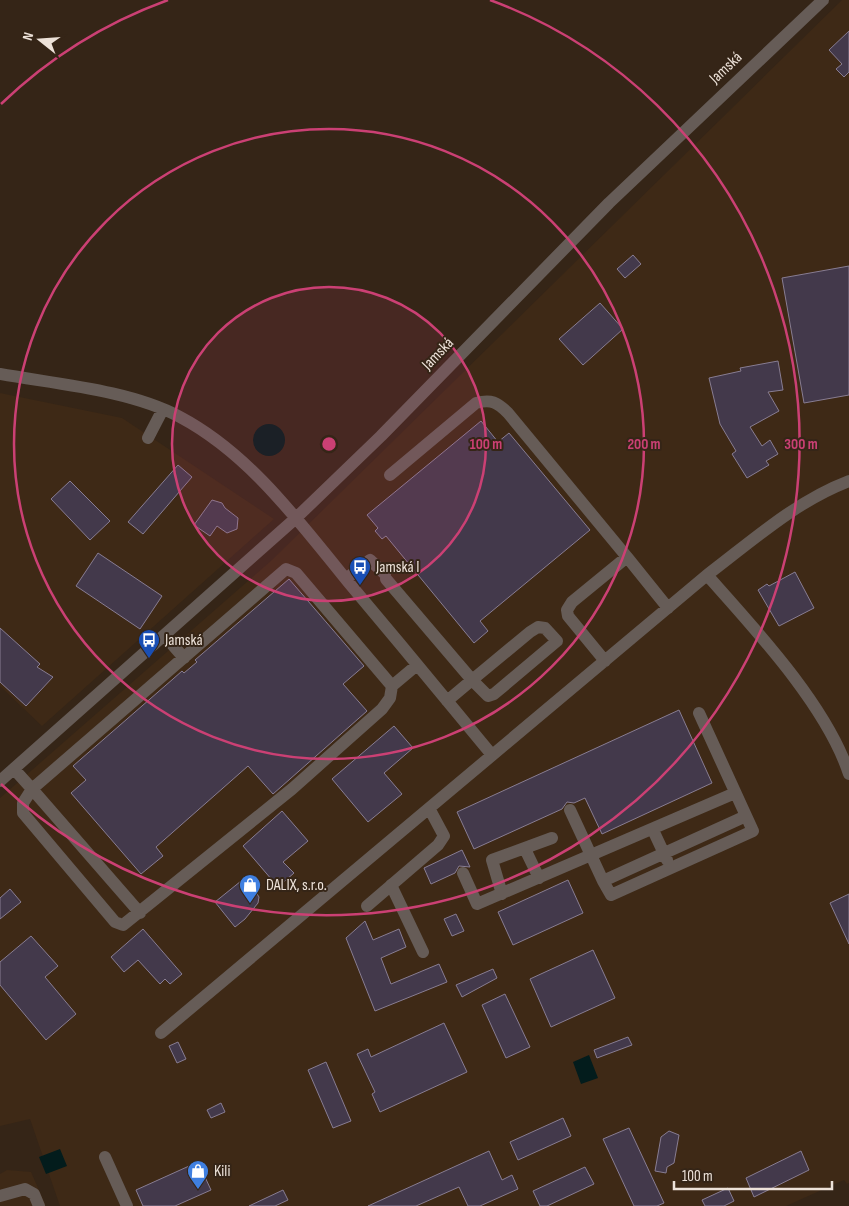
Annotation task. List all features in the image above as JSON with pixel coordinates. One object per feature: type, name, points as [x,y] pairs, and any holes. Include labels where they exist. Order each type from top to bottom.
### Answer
[{"type":"street","name":"Jamská","points":[[0,780],[165,636],[296,518],[381,436],[608,203],[823,0]]},
{"type":"street","points":[[0,374],[121,396],[163,409],[203,430],[240,459],[296,518],[492,755]]},
{"type":"street","points":[[390,475],[476,404],[488,400],[497,402],[508,412],[668,608]]},
{"type":"street","points":[[148,438],[163,409]]},
{"type":"street","points":[[161,1032],[708,575],[796,508],[819,494],[849,481]]},
{"type":"street","points":[[605,660],[570,620],[567,610],[572,602],[627,557]]},
{"type":"street","points":[[346,579],[370,560],[386,576],[472,680],[485,695],[494,694],[557,641],[545,628],[535,628],[472,680],[447,701]]},
{"type":"street","points":[[392,686],[296,573],[290,569],[282,571],[32,789],[23,803],[23,813],[115,922],[123,925],[292,789],[382,709],[390,698],[392,686],[417,665]]},
{"type":"street","points":[[708,575],[786,669],[842,752],[849,774]]},
{"type":"street","points":[[165,636],[184,658]]},
{"type":"street","points":[[570,810],[609,894],[615,895],[753,831],[699,713]]},
{"type":"street","points":[[14,769],[140,912]]},
{"type":"street","points":[[463,873],[477,904],[654,830],[735,793]]},
{"type":"street","points":[[367,906],[438,845],[444,836],[429,808]]},
{"type":"street","points":[[603,882],[746,816]]},
{"type":"street","points":[[654,830],[671,869]]},
{"type":"street","points":[[502,894],[492,860],[552,838]]},
{"type":"street","points":[[526,849],[539,878]]},
{"type":"street","points":[[391,885],[423,952]]},
{"type":"street","points":[[105,1157],[127,1206]]},
{"type":"street","points":[[0,1196],[25,1188],[34,1194],[39,1206]]},
{"type":"shaded area","points":[[842,0],[849,0],[849,1183],[847,1184],[844,1180],[786,1206],[60,1206],[30,1119],[0,1126],[0,798],[272,560]]},
{"type":"shaded area","points":[[0,393],[122,418],[274,519],[42,726],[0,686]]},
{"type":"shaded area","points":[[7,1170],[31,1172],[46,1206],[0,1206],[0,1174]]},
{"type":"water","points":[[269,424],[275,425],[280,429],[284,434],[284,446],[280,451],[275,455],[269,456],[263,455],[258,451],[254,446],[253,440],[254,434],[258,429],[263,425]]},
{"type":"water","points":[[589,1055],[598,1078],[581,1084],[573,1062]]},
{"type":"water","points":[[60,1149],[67,1166],[46,1174],[39,1157]]},
{"type":"building","points":[[849,31],[849,72],[844,77],[836,69],[842,64],[829,50]]},
{"type":"building","points":[[633,255],[641,264],[625,278],[617,269]]},
{"type":"building","points":[[849,266],[849,395],[804,403],[782,278]]},
{"type":"building","points":[[600,303],[623,329],[583,365],[559,339]]},
{"type":"building","points":[[778,361],[783,390],[768,392],[779,411],[750,427],[762,446],[770,440],[778,454],[766,461],[769,465],[747,478],[732,454],[736,451],[720,424],[709,378],[741,371],[740,368]]},
{"type":"building","points":[[481,421],[498,442],[509,433],[590,530],[480,621],[488,631],[474,643],[386,536],[382,539],[375,531],[378,528],[367,515]]},
{"type":"building","points":[[178,465],[192,477],[143,534],[128,522]]},
{"type":"building","points":[[70,481],[110,521],[90,540],[51,499]]},
{"type":"building","points":[[212,500],[222,503],[225,508],[238,518],[237,529],[227,533],[217,526],[210,536],[194,525]]},
{"type":"building","points":[[98,553],[162,596],[140,629],[76,586]]},
{"type":"building","points":[[795,572],[814,608],[779,626],[758,590]]},
{"type":"building","points":[[289,579],[364,666],[343,684],[367,711],[273,794],[248,766],[156,847],[163,856],[141,874],[71,793],[86,780],[73,766],[182,671],[184,673],[197,662],[195,660]]},
{"type":"building","points":[[0,628],[40,664],[37,667],[53,677],[26,706],[0,682]]},
{"type":"building","points":[[679,710],[712,783],[602,834],[585,798],[574,803],[567,802],[562,809],[474,849],[457,812]]},
{"type":"building","points":[[394,726],[413,748],[384,773],[402,794],[368,822],[332,779]]},
{"type":"building","points":[[282,811],[308,841],[283,862],[294,873],[278,887],[243,846]]},
{"type":"building","points":[[462,850],[470,867],[459,866],[455,873],[431,884],[424,868]]},
{"type":"building","points":[[246,877],[259,897],[258,903],[245,919],[235,927],[215,902]]},
{"type":"building","points":[[568,880],[583,913],[513,945],[498,912]]},
{"type":"building","points":[[10,889],[21,902],[0,919],[0,898]]},
{"type":"building","points":[[849,894],[849,944],[830,903]]},
{"type":"building","points":[[456,914],[464,931],[452,936],[444,919]]},
{"type":"building","points":[[365,921],[373,940],[399,929],[406,947],[381,958],[391,984],[439,964],[447,982],[375,1011],[346,938]]},
{"type":"building","points":[[143,929],[182,974],[170,984],[165,979],[160,984],[138,960],[124,972],[111,957]]},
{"type":"building","points":[[31,936],[58,966],[45,977],[76,1014],[46,1040],[0,985],[0,962]]},
{"type":"building","points":[[593,950],[615,998],[551,1027],[530,979]]},
{"type":"building","points":[[493,969],[497,978],[462,997],[456,985]]},
{"type":"building","points":[[505,994],[530,1047],[506,1058],[482,1005]]},
{"type":"building","points":[[444,1023],[467,1072],[380,1112],[372,1094],[375,1092],[357,1054],[368,1049],[371,1057]]},
{"type":"building","points":[[628,1037],[632,1045],[597,1058],[594,1050]]},
{"type":"building","points":[[178,1042],[186,1059],[177,1063],[169,1046]]},
{"type":"building","points":[[326,1062],[351,1121],[333,1128],[308,1070]]},
{"type":"building","points":[[221,1103],[225,1112],[211,1118],[207,1110]]},
{"type":"building","points":[[563,1118],[571,1136],[518,1160],[510,1142]]},
{"type":"building","points":[[629,1128],[664,1203],[657,1206],[634,1206],[603,1139]]},
{"type":"building","points":[[669,1131],[679,1135],[674,1163],[667,1167],[666,1173],[655,1171],[661,1137]]},
{"type":"building","points":[[489,1151],[502,1180],[512,1175],[518,1189],[480,1206],[468,1206],[459,1187],[416,1206],[368,1206]]},
{"type":"building","points":[[801,1151],[809,1170],[754,1197],[746,1178]]},
{"type":"building","points":[[198,1162],[211,1190],[175,1206],[143,1206],[136,1190]]},
{"type":"building","points":[[585,1167],[594,1184],[547,1206],[540,1206],[533,1191]]},
{"type":"building","points":[[728,1188],[734,1201],[724,1206],[705,1206],[702,1200]]},
{"type":"building","points":[[283,1190],[288,1200],[275,1206],[249,1206]]},
{"type":"place","name":"Jamská I","points":[[360,586]]},
{"type":"place","name":"Jamská","points":[[149,659]]},
{"type":"place","name":"DALIX, s.r.o.","points":[[250,904]]},
{"type":"place","name":"Kili","points":[[198,1190]]}]
